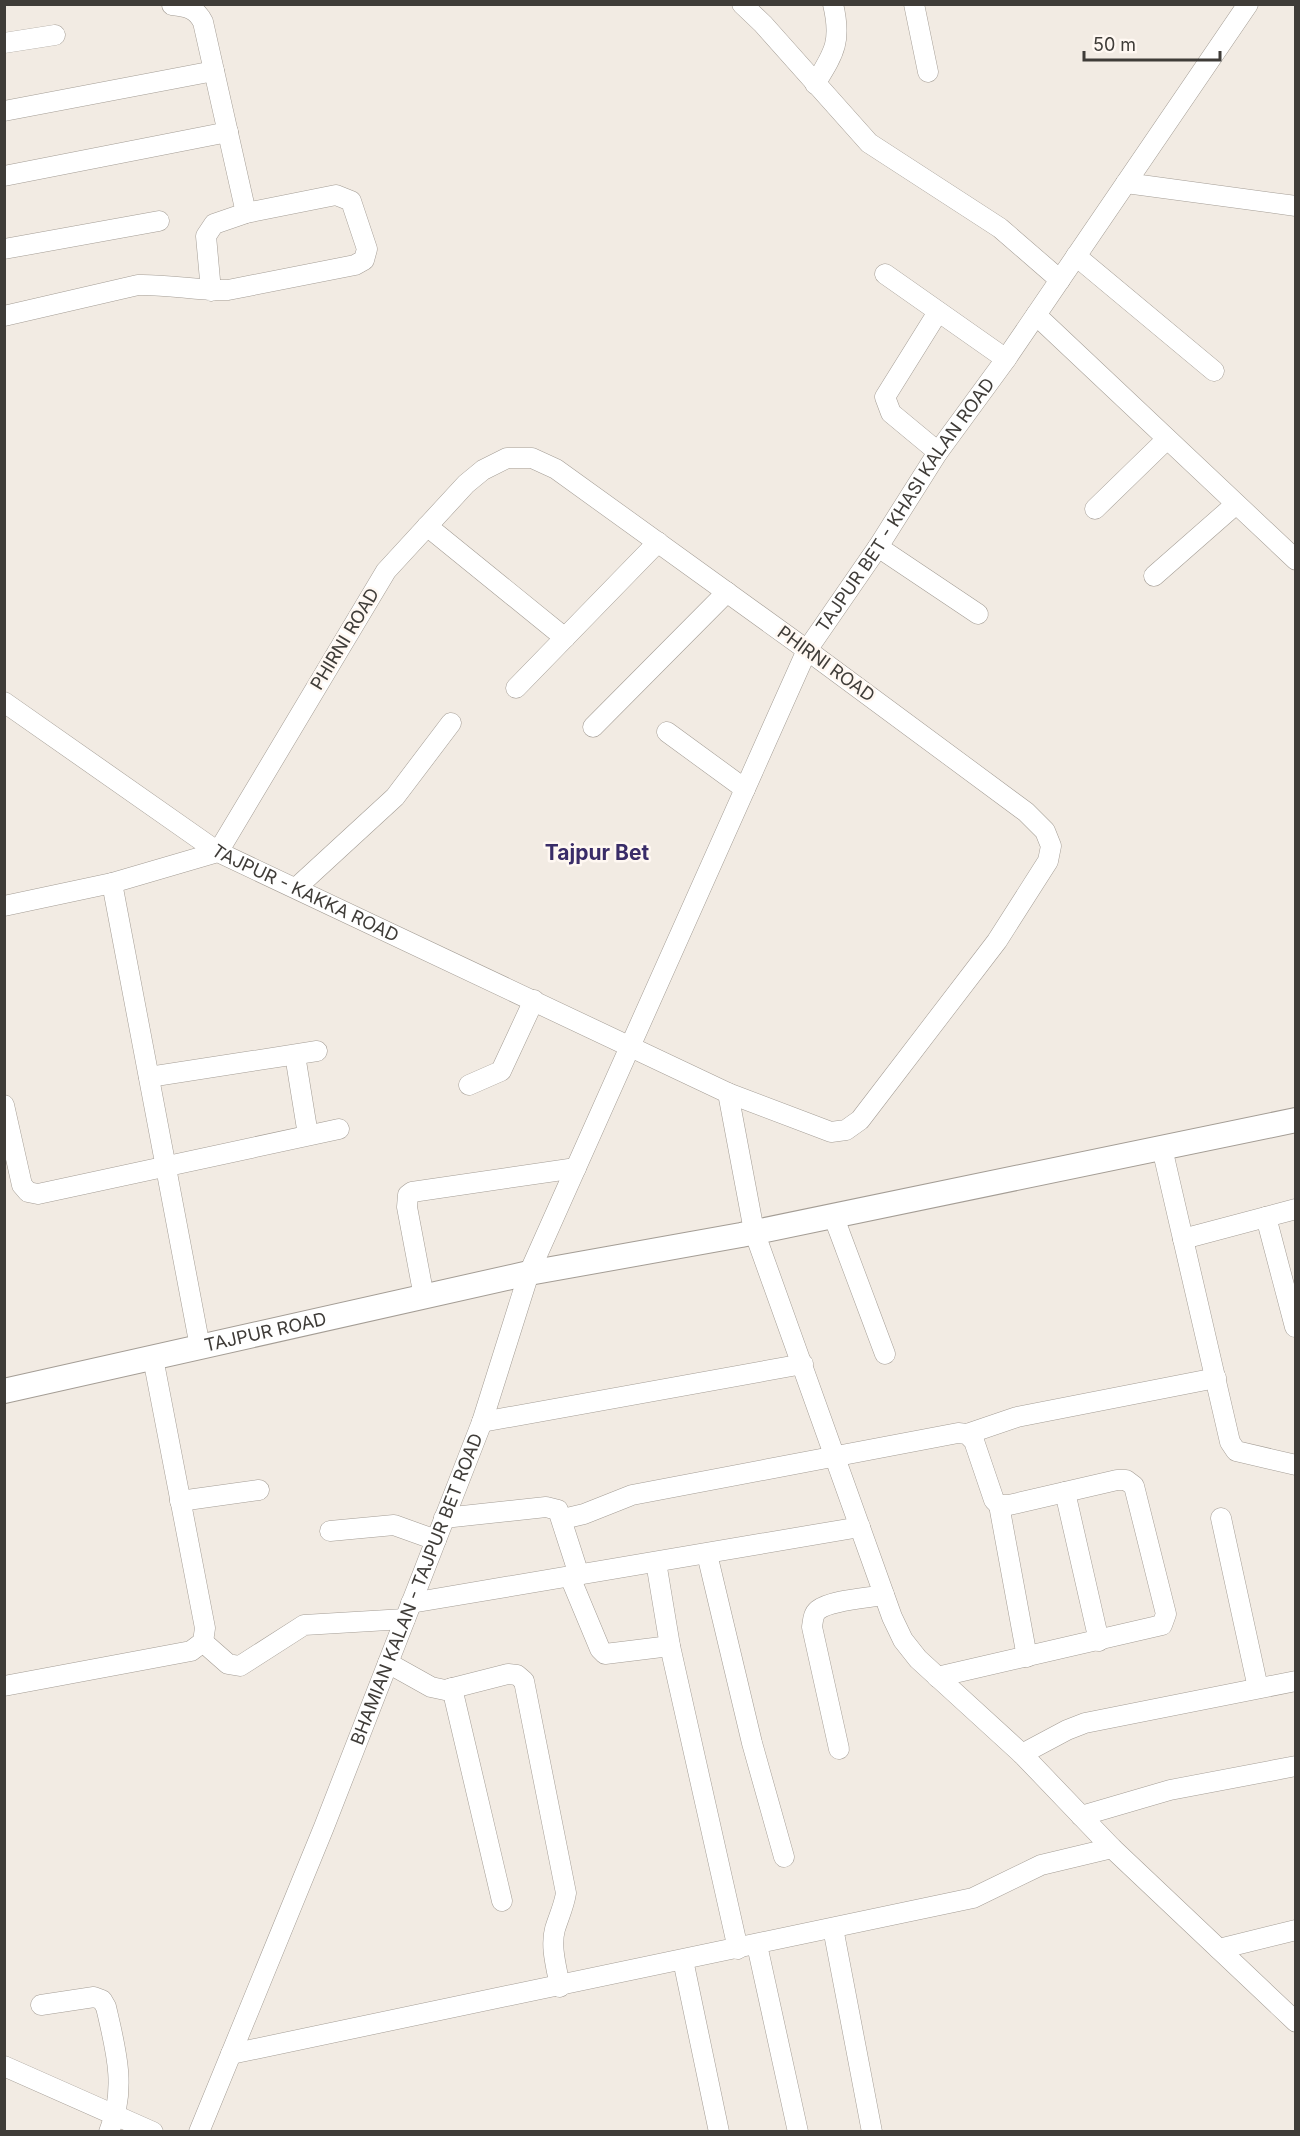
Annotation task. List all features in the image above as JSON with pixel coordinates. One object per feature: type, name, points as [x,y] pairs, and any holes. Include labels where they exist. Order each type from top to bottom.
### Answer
[{"type":"main road","name":"TAJPUR ROAD","points":[[4,1391],[529,1273],[754,1231],[1296,1120]]},
{"type":"street","points":[[742,4],[763,24],[869,143],[1000,228],[1060,279]]},
{"type":"street","points":[[760,4],[763,24]]},
{"type":"street","points":[[815,84],[833,54],[838,39],[833,4]]},
{"type":"street","points":[[914,4],[928,72]]},
{"type":"street","name":"TAJPUR BET - KHASI KALAN ROAD","points":[[631,1045],[807,650],[878,547],[938,452],[1006,359],[1248,4]]},
{"type":"street","points":[[172,5],[189,7],[198,12],[203,22],[246,213]]},
{"type":"street","points":[[4,43],[55,35]]},
{"type":"street","points":[[4,111],[214,71]]},
{"type":"street","points":[[4,176],[228,132]]},
{"type":"street","points":[[1126,183],[1296,206]]},
{"type":"street","points":[[4,316],[138,285],[211,291],[228,290],[355,265],[364,260],[367,249],[355,207],[344,196],[336,195],[246,213],[214,224],[206,236],[211,291]]},
{"type":"street","points":[[4,249],[159,221]]},
{"type":"street","points":[[1076,256],[1214,371]]},
{"type":"street","points":[[885,274],[1006,359]]},
{"type":"street","points":[[938,312],[885,397],[891,413],[938,452]]},
{"type":"street","points":[[1036,315],[1296,561]]},
{"type":"street","points":[[1095,509],[1167,439]]},
{"type":"street","name":"PHIRNI ROAD","points":[[218,852],[386,571],[466,484],[483,471],[507,458],[532,458],[556,469],[1026,812],[1045,831],[1051,846],[1048,861],[997,941],[860,1120],[846,1130],[831,1131],[728,1093],[631,1045]]},
{"type":"street","points":[[1154,576],[1236,504]]},
{"type":"street","points":[[427,526],[565,638]]},
{"type":"street","points":[[516,688],[658,542]]},
{"type":"street","points":[[878,547],[978,614]]},
{"type":"street","points":[[593,727],[727,592]]},
{"type":"street","name":"TAJPUR - KAKKA ROAD","points":[[4,702],[218,852],[631,1045]]},
{"type":"street","points":[[296,888],[395,797],[451,723]]},
{"type":"street","points":[[667,732],[745,789]]},
{"type":"street","points":[[4,906],[112,883],[218,852]]},
{"type":"street","points":[[112,883],[200,1347]]},
{"type":"street","points":[[469,1085],[501,1071],[534,1000]]},
{"type":"street","name":"BHAMIAN KALAN - TAJPUR BET ROAD","points":[[199,2132],[388,1663],[482,1422],[529,1273],[631,1045]]},
{"type":"street","points":[[149,1077],[317,1051]]},
{"type":"street","points":[[295,1055],[308,1134]]},
{"type":"street","points":[[728,1093],[754,1231],[884,1595],[903,1640],[918,1659],[1022,1754],[1112,1848],[1295,2021]]},
{"type":"street","points":[[4,1105],[22,1185],[27,1192],[38,1194],[339,1129]]},
{"type":"street","points":[[1162,1148],[1230,1442],[1236,1452],[1296,1465]]},
{"type":"street","points":[[424,1297],[407,1207],[408,1195],[412,1192],[576,1168]]},
{"type":"street","points":[[1183,1239],[1296,1209]]},
{"type":"street","points":[[833,1215],[885,1354]]},
{"type":"street","points":[[1266,1217],[1295,1327]]},
{"type":"street","points":[[4,1686],[192,1650],[203,1642],[205,1628],[153,1358]]},
{"type":"street","points":[[482,1422],[803,1364]]},
{"type":"street","points":[[563,1519],[584,1514],[632,1495],[967,1434],[1017,1417],[1216,1378]]},
{"type":"street","points":[[967,1434],[974,1441],[994,1500],[999,1505],[1000,1522],[1027,1657]]},
{"type":"street","points":[[937,1677],[1154,1629],[1162,1624],[1166,1614],[1134,1486],[1126,1480],[999,1505]]},
{"type":"street","points":[[180,1501],[259,1490]]},
{"type":"street","points":[[1065,1492],[1099,1641]]},
{"type":"street","points":[[444,1518],[546,1507],[558,1510],[563,1519],[574,1576],[600,1649],[605,1654],[670,1646]]},
{"type":"street","points":[[1221,1518],[1258,1688]]},
{"type":"street","points":[[330,1531],[394,1525],[436,1540]]},
{"type":"street","points":[[203,1642],[228,1664],[240,1666],[304,1625],[408,1611],[574,1576],[860,1527]]},
{"type":"street","points":[[707,1554],[752,1743],[784,1857]]},
{"type":"street","points":[[656,1562],[670,1646],[747,1947],[798,2132]]},
{"type":"street","points":[[839,1749],[812,1627],[813,1616],[819,1609],[832,1605],[884,1595]]},
{"type":"street","points":[[388,1663],[431,1687],[445,1690],[508,1674],[517,1674],[525,1681],[566,1893],[564,1908],[555,1930],[554,1949],[560,1987]]},
{"type":"street","points":[[1022,1754],[1085,1723],[1296,1681]]},
{"type":"street","points":[[452,1688],[502,1901]]},
{"type":"street","points":[[1081,1816],[1170,1790],[1296,1766]]},
{"type":"street","points":[[231,2054],[560,1987],[974,1898],[1041,1865],[1112,1848]]},
{"type":"street","points":[[833,1928],[872,2132]]},
{"type":"street","points":[[1219,1949],[1296,1930]]},
{"type":"street","points":[[683,1960],[719,2132]]},
{"type":"street","points":[[40,2005],[94,1997],[102,2000],[106,2007],[121,2073],[112,2123]]},
{"type":"street","points":[[4,2066],[112,2123],[153,2132]]},
{"type":"district","name":"Tajpur Bet","points":[[597,853]]}]
